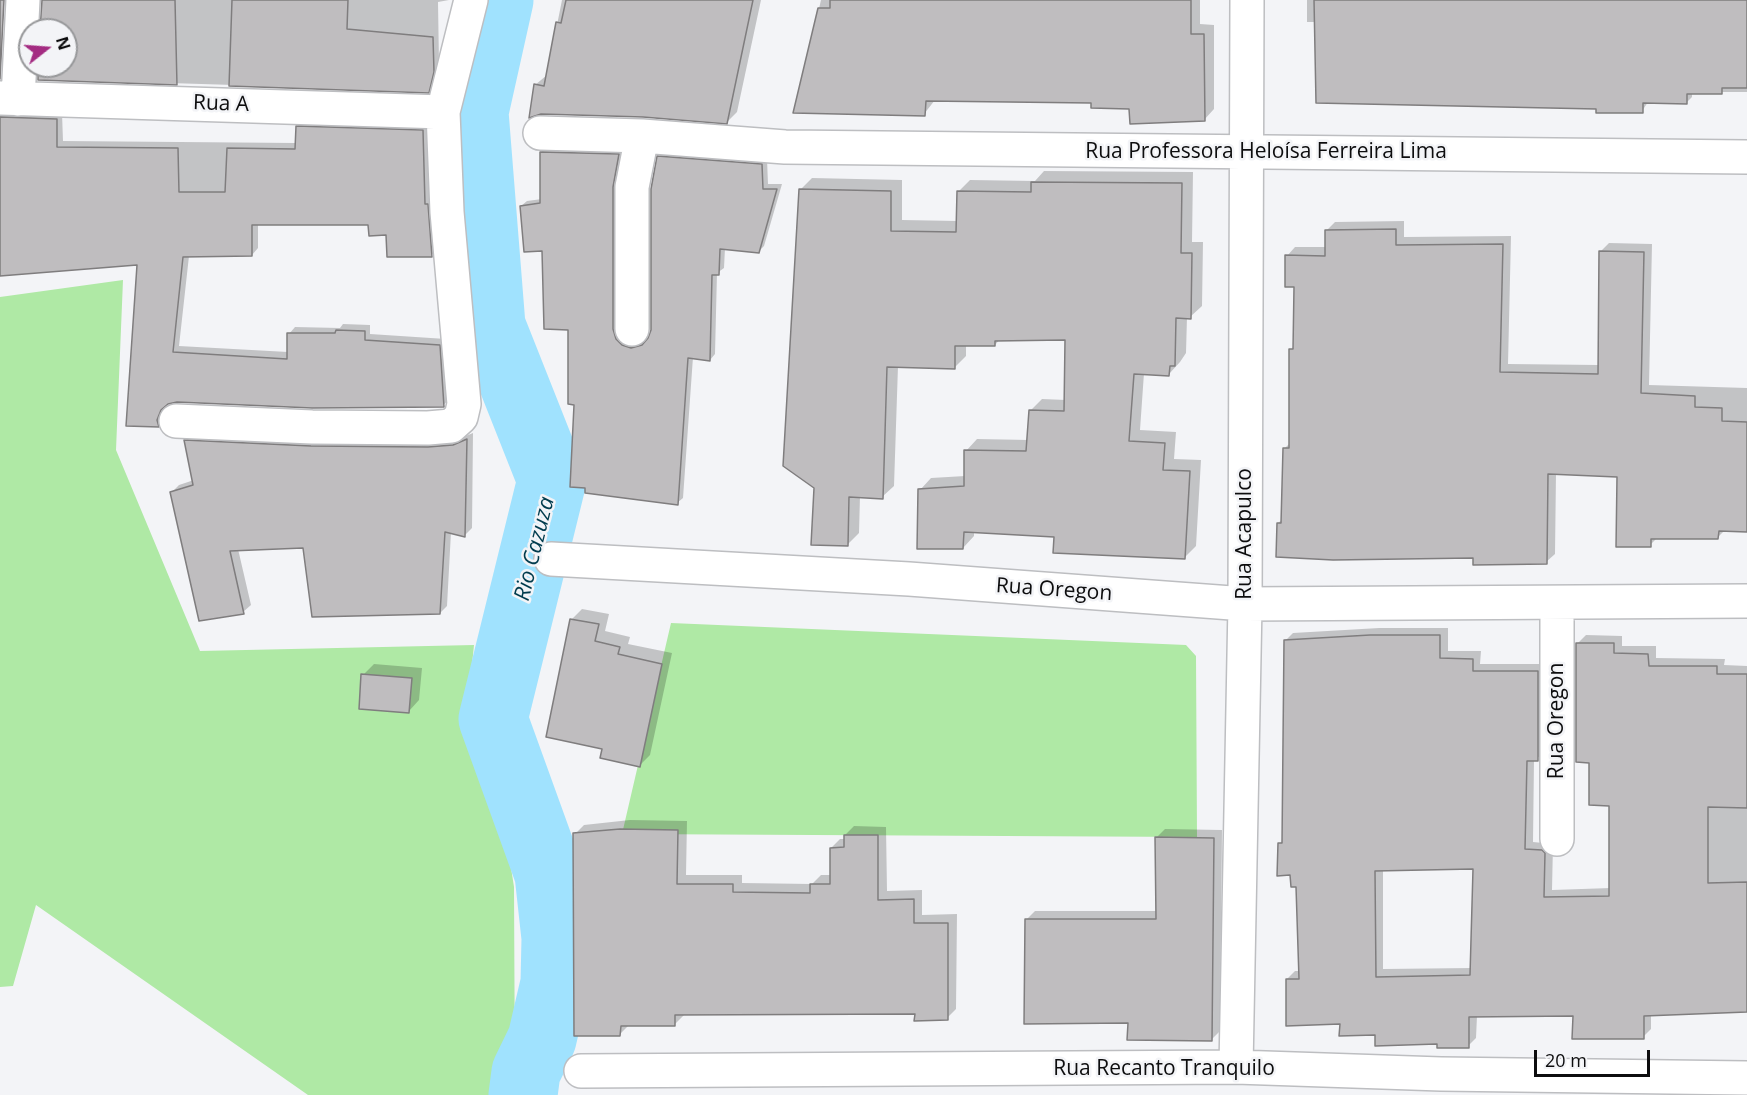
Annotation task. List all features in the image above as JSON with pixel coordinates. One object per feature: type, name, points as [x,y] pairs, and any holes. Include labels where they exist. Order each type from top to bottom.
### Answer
[{"type":"street","points":[[9,98],[23,0]]},
{"type":"street","name":"Rua Acapulco","points":[[1236,1067],[1245,604],[1246,0]]},
{"type":"street","points":[[176,421],[312,427],[428,428],[451,426],[460,417],[464,404],[447,212],[443,112],[465,2]]},
{"type":"street","name":"Rua A","points":[[9,98],[443,112]]},
{"type":"street","name":"Rua Professora Heloísa Ferreira Lima","points":[[540,134],[642,136],[785,147],[1747,157]]},
{"type":"street","points":[[632,329],[632,187],[642,136]]},
{"type":"street","name":"Rua Oregon","points":[[551,559],[909,579],[1245,604],[1747,601]]},
{"type":"street","name":"Rua Oregon","points":[[1557,603],[1557,839]]},
{"type":"street","name":"Rua Recanto Tranquilo","points":[[581,1071],[779,1083],[1081,1082],[1236,1067],[1441,1084],[1747,1078]]},
{"type":"green space","points":[[123,280],[116,450],[200,651],[474,645],[467,715],[503,816],[514,887],[515,1095],[308,1095],[36,905],[13,986],[0,987],[0,297]]},
{"type":"green space","points":[[671,623],[1186,645],[1196,656],[1197,837],[622,834]]},
{"type":"building","points":[[0,0],[4,0],[0,79]]},
{"type":"building","points":[[42,0],[175,0],[177,85],[38,80],[38,78],[78,78],[78,18],[41,18]]},
{"type":"building","points":[[232,0],[348,0],[347,29],[433,37],[434,72],[429,93],[229,86]]},
{"type":"building","points":[[566,0],[753,0],[727,124],[643,117],[541,114],[529,118],[534,84],[544,86],[556,22],[561,23]]},
{"type":"building","points":[[830,0],[1191,0],[1191,34],[1204,34],[1205,121],[1130,124],[1129,109],[1091,108],[1091,103],[926,101],[925,116],[793,113],[818,8],[830,8]]},
{"type":"building","points":[[1314,0],[1747,0],[1747,88],[1722,88],[1722,94],[1687,94],[1687,104],[1643,103],[1643,113],[1596,113],[1596,109],[1316,103]]},
{"type":"building","points":[[0,117],[57,119],[57,147],[178,148],[179,192],[225,192],[227,148],[295,149],[296,126],[423,130],[425,204],[428,204],[432,257],[387,257],[386,235],[369,236],[368,225],[252,225],[252,256],[183,257],[173,352],[287,359],[287,333],[335,333],[336,330],[365,331],[365,340],[440,345],[444,407],[312,408],[177,402],[168,404],[161,410],[157,420],[159,427],[126,426],[137,265],[0,276]]},
{"type":"building","points":[[540,152],[619,154],[613,187],[613,329],[616,339],[622,345],[631,348],[642,345],[651,330],[651,189],[657,156],[762,164],[763,189],[777,189],[759,253],[720,249],[719,275],[712,275],[710,361],[688,358],[678,505],[585,493],[585,488],[570,487],[574,405],[568,404],[568,330],[544,329],[542,251],[524,252],[520,206],[540,203]]},
{"type":"building","points":[[1031,182],[1182,183],[1181,253],[1192,253],[1191,319],[1176,318],[1175,366],[1170,366],[1169,376],[1134,374],[1129,441],[1165,443],[1163,470],[1190,471],[1185,559],[1053,553],[1054,537],[964,532],[963,549],[917,549],[918,489],[964,486],[964,450],[1026,451],[1029,410],[1064,411],[1065,340],[995,341],[995,346],[955,346],[955,369],[887,367],[883,499],[849,497],[848,546],[811,545],[814,488],[783,466],[799,189],[891,191],[891,231],[956,232],[957,191],[1031,192]]},
{"type":"building","points":[[1396,229],[1396,245],[1503,244],[1500,372],[1598,374],[1599,251],[1644,252],[1641,393],[1695,396],[1695,407],[1722,408],[1722,421],[1747,422],[1747,532],[1719,531],[1718,539],[1651,539],[1651,547],[1616,547],[1617,477],[1548,474],[1547,564],[1473,565],[1473,558],[1333,560],[1276,557],[1277,523],[1281,523],[1283,448],[1289,448],[1289,349],[1293,349],[1294,287],[1285,287],[1285,255],[1325,256],[1325,230]]},
{"type":"building","points":[[467,439],[465,537],[445,532],[440,614],[312,617],[303,548],[230,551],[244,614],[199,621],[170,492],[193,485],[184,440],[311,446],[428,447],[453,445]]},
{"type":"building","points":[[570,619],[599,624],[595,641],[620,647],[618,654],[662,664],[640,767],[600,758],[602,749],[546,737]]},
{"type":"building","points":[[1370,635],[1440,635],[1440,658],[1473,659],[1473,671],[1538,671],[1538,761],[1527,761],[1525,849],[1542,850],[1545,853],[1544,897],[1609,896],[1609,806],[1589,805],[1589,763],[1576,762],[1576,643],[1614,643],[1614,653],[1648,654],[1649,666],[1717,666],[1717,674],[1747,674],[1747,808],[1708,807],[1708,883],[1747,882],[1747,1012],[1644,1016],[1644,1039],[1572,1039],[1573,1016],[1469,1017],[1469,1048],[1437,1048],[1437,1044],[1375,1046],[1375,1035],[1339,1036],[1340,1024],[1286,1026],[1286,979],[1299,979],[1296,887],[1291,887],[1290,875],[1277,876],[1278,843],[1282,843],[1284,640]],"holes":[[[1473,869],[1470,975],[1376,977],[1375,871]]]},
{"type":"building","points":[[361,674],[412,678],[409,713],[359,709]]},
{"type":"building","points":[[620,829],[678,830],[677,884],[733,884],[733,892],[810,893],[810,884],[830,884],[830,848],[844,847],[844,835],[878,835],[878,900],[914,899],[914,923],[948,923],[948,1020],[914,1021],[915,1014],[675,1015],[675,1026],[621,1026],[620,1036],[574,1036],[573,833]]},
{"type":"building","points":[[1155,837],[1214,838],[1212,1041],[1127,1040],[1128,1023],[1024,1024],[1025,919],[1156,919]]},
{"type":"waterway","name":"Rio Cazuza","points":[[499,0],[474,112],[491,326],[552,480],[493,719],[549,874],[556,938],[555,983],[542,1039],[526,1072],[523,1095]]}]
